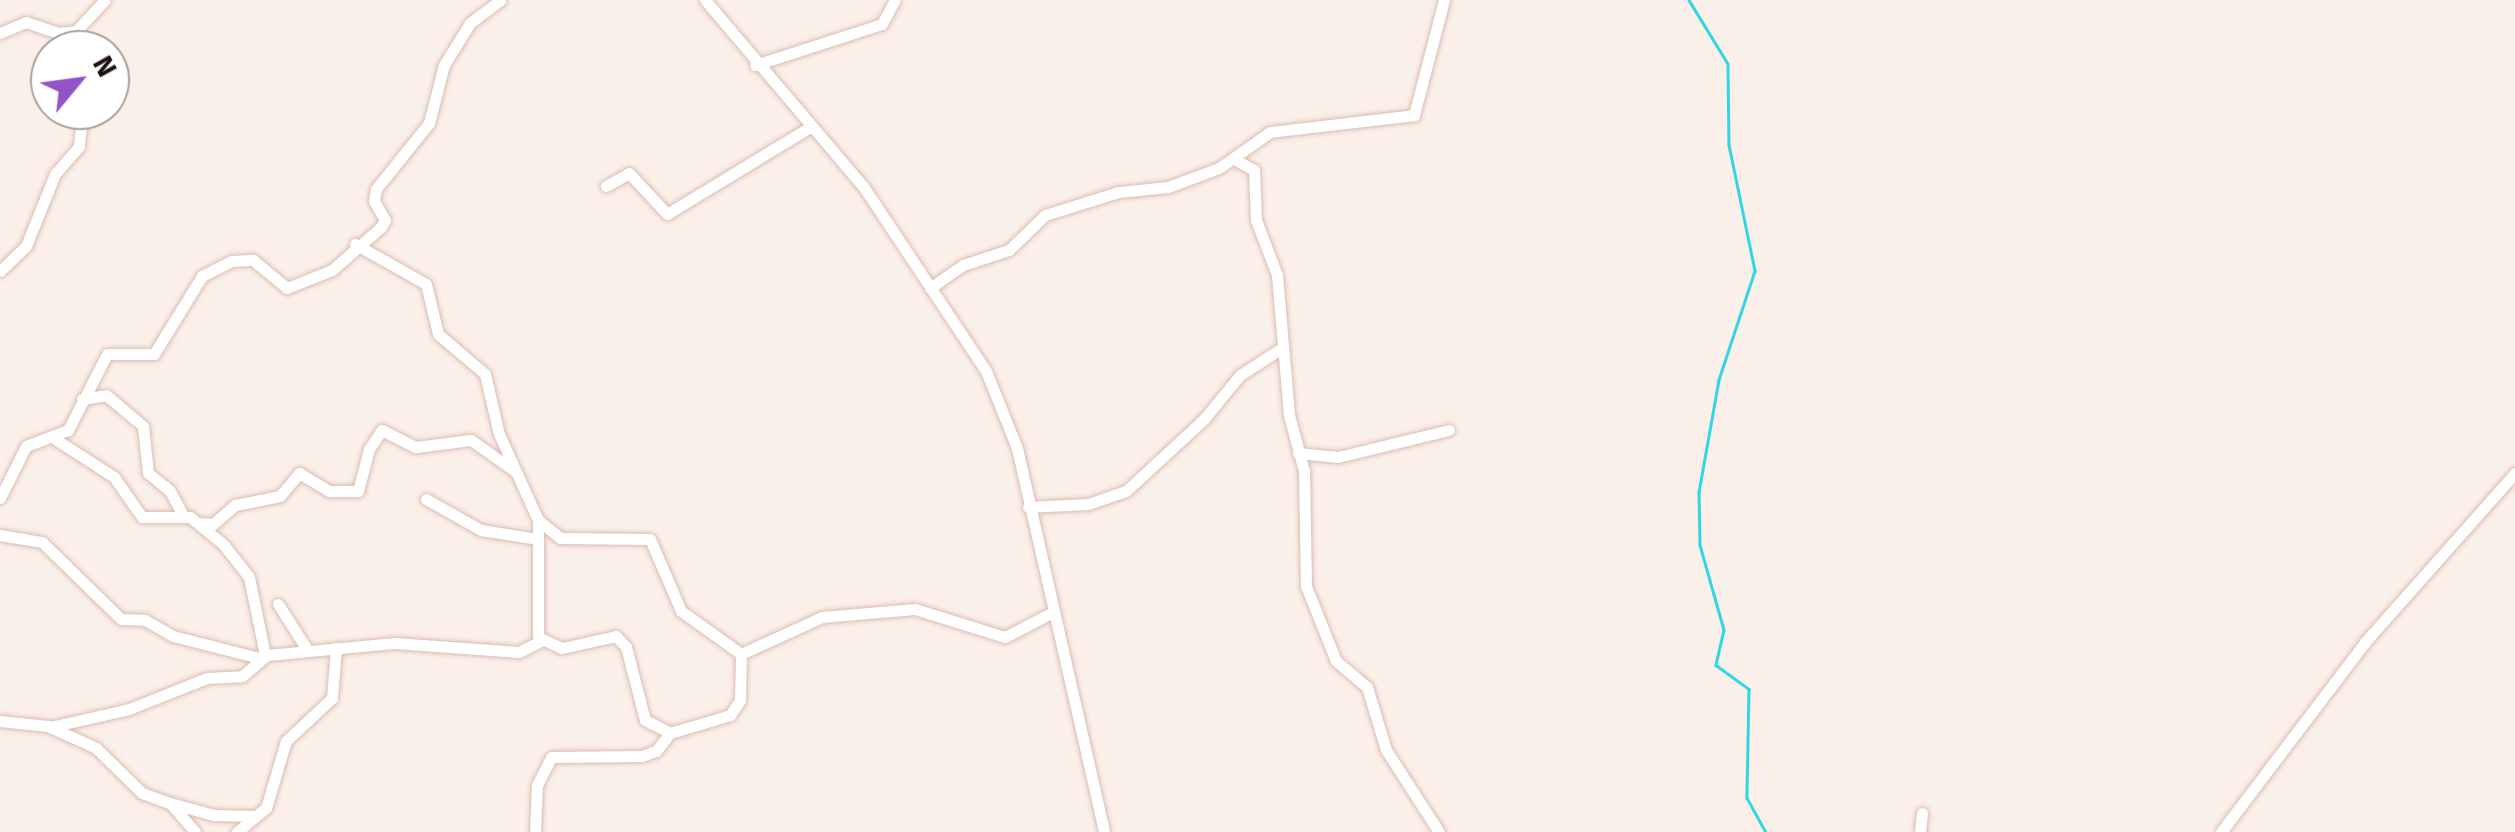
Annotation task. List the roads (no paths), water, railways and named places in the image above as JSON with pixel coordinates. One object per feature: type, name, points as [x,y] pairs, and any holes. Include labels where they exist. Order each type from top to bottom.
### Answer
[{"type":"street","points":[[77,30],[105,0]]},
{"type":"street","points":[[0,498],[26,446],[68,430],[111,351],[154,354],[187,292],[214,269],[253,260],[288,288],[332,270],[355,244],[384,224],[373,197],[429,124],[444,65],[470,23],[500,0]]},
{"type":"street","points":[[705,0],[755,65],[863,186],[974,347],[994,388],[1014,436],[1104,832]]},
{"type":"street","points":[[755,65],[882,24],[895,0]]},
{"type":"street","points":[[930,288],[963,265],[1010,250],[1045,215],[1119,192],[1168,187],[1234,159],[1280,129],[1414,115],[1444,0]]},
{"type":"street","points":[[0,32],[26,22],[49,30]]},
{"type":"street","points":[[606,186],[629,173],[666,214],[810,126]]},
{"type":"street","points":[[0,271],[26,246],[55,174],[79,146],[81,130]]},
{"type":"street","points":[[1234,159],[1254,170],[1256,220],[1277,275],[1282,348],[1298,454],[1306,586],[1336,661],[1367,688],[1386,750],[1438,832]]},
{"type":"street","points":[[355,244],[423,279],[438,334],[485,374],[516,472],[538,520],[540,641]]},
{"type":"street","points":[[1028,508],[1088,504],[1133,486],[1240,375],[1282,348]]},
{"type":"street","points":[[82,399],[106,395],[143,426],[148,473],[170,490],[183,516]]},
{"type":"street","points":[[52,437],[114,477],[142,517],[183,516],[199,523],[213,524],[235,505],[283,494],[299,473],[329,490],[358,491],[369,449],[382,430],[416,447],[471,440],[516,472]]},
{"type":"street","points":[[1298,454],[1338,457],[1449,430]]},
{"type":"street","points":[[2221,832],[2364,642],[2515,472]]},
{"type":"street","points":[[426,499],[480,530],[538,539]]},
{"type":"street","points":[[538,520],[560,538],[650,539],[677,606],[741,654]]},
{"type":"street","points":[[0,722],[50,727],[130,709],[207,678],[242,676],[262,657],[265,632],[248,574],[199,523]]},
{"type":"street","points":[[0,535],[42,542],[121,619],[145,620],[173,636],[262,657],[395,642],[520,652],[540,641],[562,648],[616,636],[626,647],[645,720],[670,733]]},
{"type":"street","points":[[278,604],[308,651]]},
{"type":"street","points":[[741,654],[848,611],[928,611],[1005,636],[1053,612]]},
{"type":"street","points":[[236,832],[266,808],[286,741],[332,698],[336,648]]},
{"type":"street","points":[[535,832],[538,785],[552,758],[642,756],[656,751],[670,733],[737,710],[741,654]]},
{"type":"street","points":[[50,727],[96,748],[138,790],[214,815],[254,816]]},
{"type":"street","points":[[170,803],[194,832]]},
{"type":"street","points":[[1920,832],[1922,813]]},
{"type":"waterway","points":[[1689,0],[1728,64],[1729,145],[1755,271],[1719,380],[1699,492],[1700,545],[1724,630],[1716,665],[1749,689],[1747,798],[1766,832]]}]
